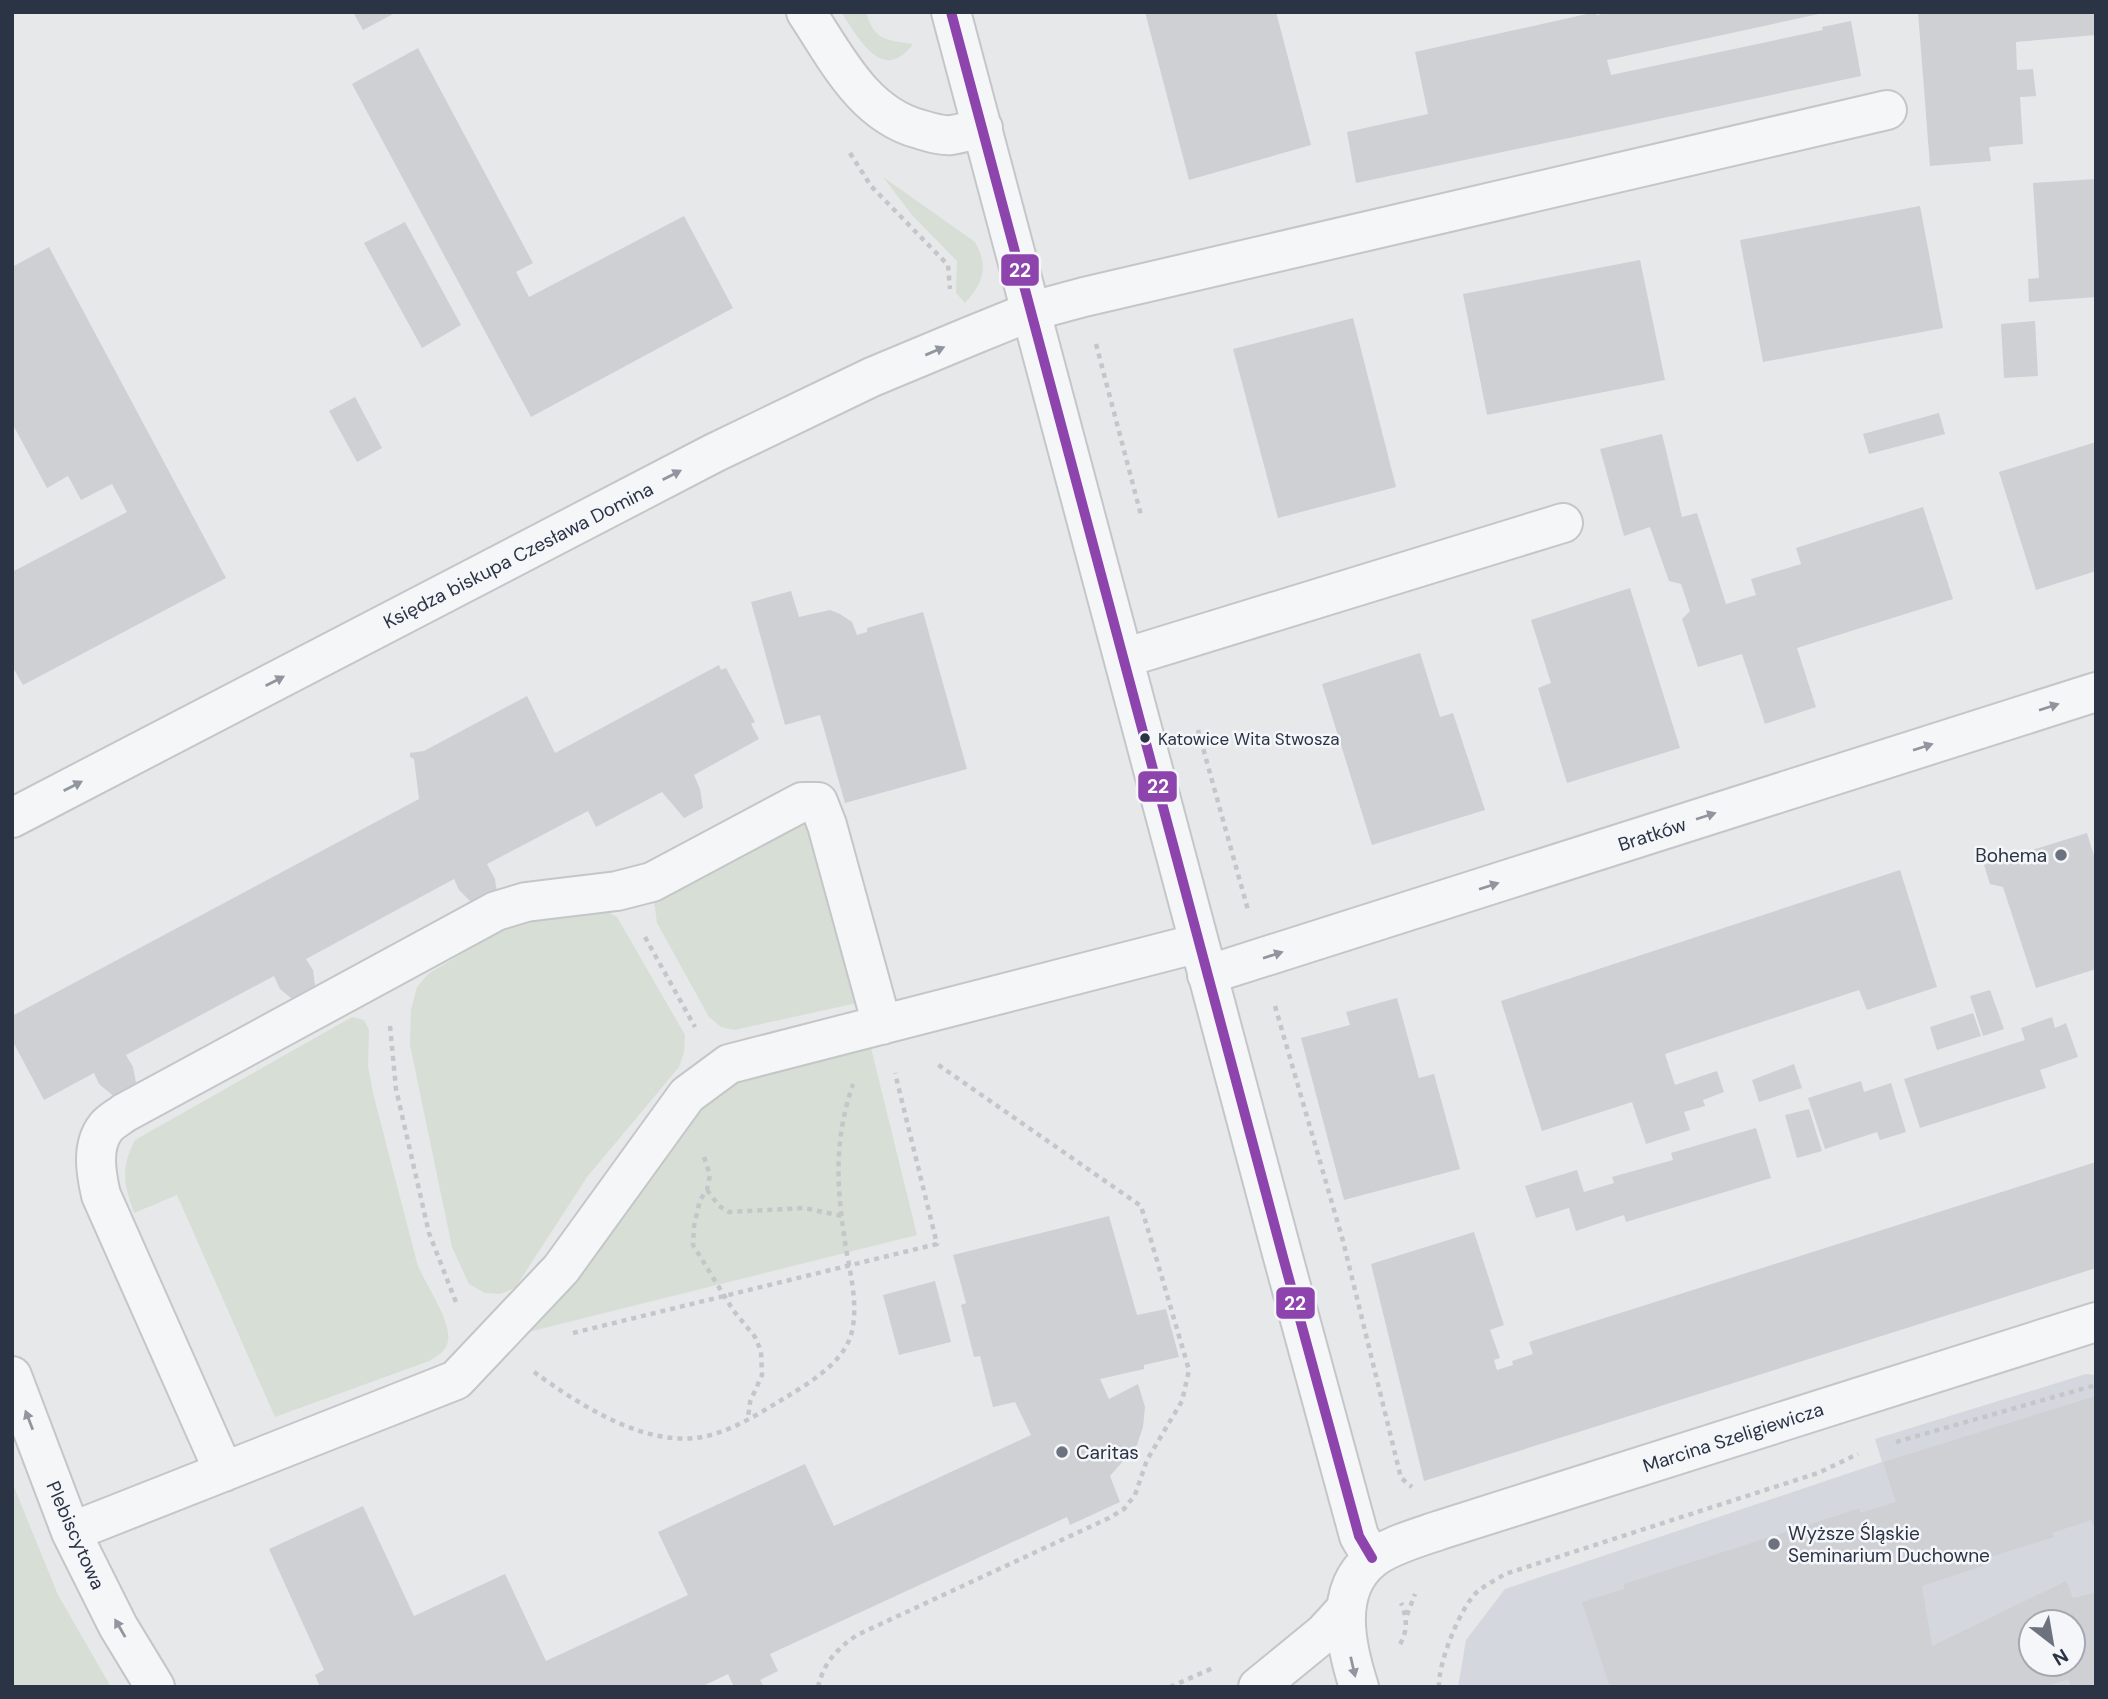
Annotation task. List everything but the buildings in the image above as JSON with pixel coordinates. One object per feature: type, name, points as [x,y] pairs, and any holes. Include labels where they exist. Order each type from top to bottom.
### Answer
[{"type":"street","points":[[806,12],[868,100],[889,117],[908,126],[950,135],[982,128]]},
{"type":"street","points":[[951,12],[1356,1525],[1372,1558],[1348,1592],[1345,1610],[1352,1667],[1359,1687]]},
{"type":"street","name":"Księdza biskupa Czesława Domina","points":[[12,818],[714,453],[872,377],[1032,311],[1084,296],[1887,110]]},
{"type":"street","points":[[1124,658],[1563,523]]},
{"type":"street","name":"Bratków","points":[[729,1064],[884,1032],[1203,959],[1261,959],[2096,692]]},
{"type":"street","points":[[224,1472],[101,1195],[96,1168],[97,1145],[106,1127],[124,1112],[496,911],[526,902],[620,890],[652,882],[802,802],[818,802],[827,825],[884,1032]]},
{"type":"street","points":[[71,1532],[456,1380],[561,1269],[687,1095],[729,1064]]},
{"type":"street","name":"Marcina Szeligiewicza","points":[[1372,1558],[1440,1530],[2096,1322]]},
{"type":"street","name":"Plebiscytowa","points":[[12,1376],[71,1532],[118,1626],[155,1687]]},
{"type":"street","points":[[1258,1687],[1324,1633],[1345,1610]]},
{"type":"path","points":[[1084,296],[1143,523]]},
{"type":"path","points":[[1196,721],[1261,959],[1343,1241],[1401,1478],[1419,1489]]},
{"type":"path","points":[[620,890],[702,1040],[715,1058],[729,1064]]},
{"type":"path","points":[[407,960],[390,1012],[390,1043],[396,1089],[429,1233],[478,1356],[505,1349],[603,1416],[640,1431],[677,1440],[709,1436],[748,1419],[802,1387],[832,1364],[851,1336],[854,1317],[837,1161],[839,1136],[855,1079],[884,1032]]},
{"type":"path","points":[[569,1334],[937,1244],[884,1032]]},
{"type":"path","points":[[818,1687],[821,1674],[829,1660],[840,1647],[857,1635],[1124,1509],[1135,1494],[1147,1460],[1182,1401],[1189,1370],[1141,1206],[884,1032]]},
{"type":"path","points":[[669,1120],[697,1147],[707,1161],[710,1175],[707,1190],[699,1200],[694,1245],[761,1351],[762,1375],[750,1402],[748,1419]]},
{"type":"path","points":[[707,1190],[719,1206],[729,1212],[804,1208],[842,1216]]},
{"type":"path","points":[[1887,1445],[2096,1385]]},
{"type":"path","points":[[1440,1687],[1439,1675],[1447,1646],[1460,1619],[1476,1592],[1505,1574],[1818,1473],[1861,1452]]},
{"type":"shaded area","points":[[841,12],[866,12],[869,22],[878,34],[913,44],[902,55],[891,60],[881,59],[864,44]]},
{"type":"shaded area","points":[[883,177],[975,242],[982,259],[982,274],[976,289],[965,303],[956,293],[957,261],[912,215]]},
{"type":"shaded area","points":[[805,820],[816,823],[857,1003],[734,1030],[721,1027],[709,1017],[657,923],[654,901]]},
{"type":"shaded area","points":[[598,907],[617,917],[685,1035],[684,1052],[679,1067],[587,1177],[515,1288],[500,1294],[485,1293],[469,1284],[452,1247],[410,1045],[411,1010],[417,987],[428,974],[518,920]]},
{"type":"shaded area","points":[[352,1017],[364,1020],[369,1030],[368,1066],[373,1093],[417,1263],[446,1323],[448,1341],[443,1350],[429,1361],[275,1417],[177,1195],[134,1213],[126,1185],[125,1168],[135,1140]]},
{"type":"shaded area","points":[[868,1036],[917,1235],[516,1335],[711,1085]]},
{"type":"shaded area","points":[[2086,1374],[2096,1375],[2096,1687],[1458,1687],[1466,1640],[1505,1589],[1882,1462],[1875,1439]]},
{"type":"shaded area","points":[[12,1482],[58,1595],[111,1687],[12,1687]]},
{"type":"transit line","name":"22","points":[[951,12],[1283,1257],[1359,1536],[1372,1558]]},
{"type":"place","name":"Katowice Wita Stwosza","points":[[1145,738]]},
{"type":"place","name":"Bohema","points":[[2061,855]]},
{"type":"place","name":"Caritas","points":[[1062,1452]]},
{"type":"place","name":"Wyższe Śląskie Seminarium Duchowne","points":[[1774,1544]]}]
